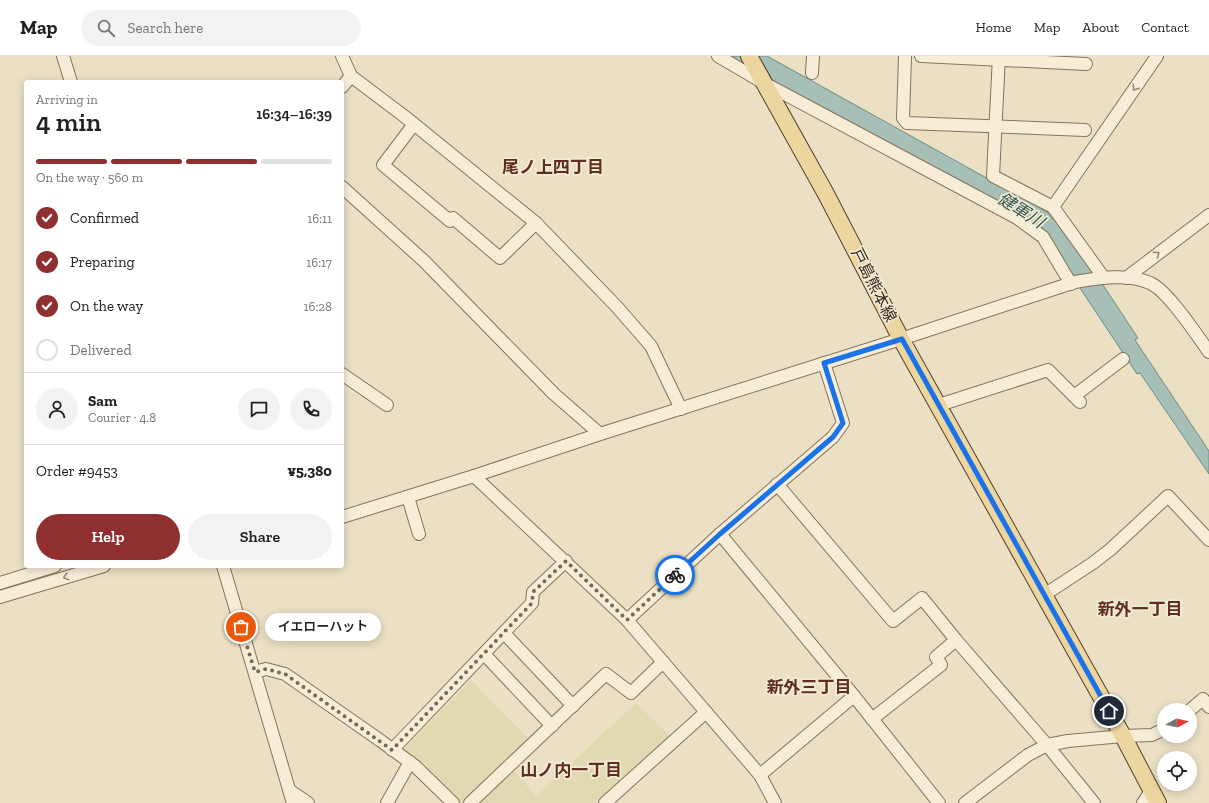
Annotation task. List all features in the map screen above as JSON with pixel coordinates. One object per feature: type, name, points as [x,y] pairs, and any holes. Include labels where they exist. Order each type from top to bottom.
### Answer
[{"type":"main road","name":"戸島熊本線","points":[[749,56],[826,194],[902,339],[1123,736],[1151,799]]},
{"type":"street","points":[[63,56],[70,80]]},
{"type":"street","points":[[342,56],[351,76],[414,124],[536,223],[617,307],[651,346],[681,409]]},
{"type":"street","points":[[718,56],[764,83],[1017,218],[1043,237],[1073,283]]},
{"type":"street","points":[[812,73],[813,56]]},
{"type":"street","points":[[905,56],[902,118],[907,123],[1085,130]]},
{"type":"street","points":[[921,56],[999,58],[1086,64]]},
{"type":"street","points":[[1053,207],[1157,56]]},
{"type":"street","points":[[999,58],[994,176],[1053,207],[1102,278]]},
{"type":"street","points":[[344,85],[351,76]]},
{"type":"street","points":[[414,124],[383,165],[500,258],[536,223]]},
{"type":"street","points":[[344,190],[424,261],[554,394],[600,434]]},
{"type":"street","points":[[1126,278],[1209,215]]},
{"type":"street","points":[[344,516],[1073,283],[1102,278],[1126,278],[1151,283],[1161,290],[1177,309],[1209,352]]},
{"type":"street","points":[[939,405],[1048,370],[1078,399],[1123,360]]},
{"type":"street","points":[[627,620],[720,534],[833,437],[843,423],[824,363]]},
{"type":"street","points":[[344,375],[387,405]]},
{"type":"street","points":[[474,476],[627,620],[760,775],[775,803]]},
{"type":"street","points":[[777,484],[893,621],[922,598],[956,640],[1047,745],[1094,803]]},
{"type":"street","points":[[1044,595],[1093,564],[1168,496],[1209,540]]},
{"type":"street","points":[[408,497],[419,534]]},
{"type":"street","points":[[720,534],[854,696],[939,803]]},
{"type":"street","points":[[392,750],[532,603],[533,592],[566,561]]},
{"type":"street","points":[[0,583],[49,568]]},
{"type":"street","points":[[0,597],[97,568]]},
{"type":"street","points":[[224,568],[293,803]]},
{"type":"street","points":[[504,633],[573,706]]},
{"type":"street","points":[[872,719],[941,665],[936,657],[956,640]]},
{"type":"street","points":[[484,654],[552,726]]},
{"type":"street","points":[[470,803],[606,674],[631,693],[663,662]]},
{"type":"street","points":[[255,672],[266,669],[285,674],[410,762],[453,803]]},
{"type":"street","points":[[760,775],[854,696]]},
{"type":"street","points":[[1197,706],[1207,700]]},
{"type":"street","points":[[605,803],[706,712]]},
{"type":"street","points":[[965,803],[1028,755],[1047,745],[1068,741],[1152,735],[1157,733]]},
{"type":"street","points":[[389,802],[410,762]]},
{"type":"street","points":[[289,790],[308,803]]},
{"type":"shaded area","points":[[471,680],[531,741],[464,803],[459,803],[404,749]]},
{"type":"shaded area","points":[[636,703],[670,736],[597,803],[479,803],[513,770],[536,796]]},
{"type":"water","name":"健軍川","points":[[726,56],[767,56],[1046,211],[1095,273],[1138,338],[1135,340],[1209,451],[1209,474],[1140,373],[1137,374],[1070,273],[1048,236]]},
{"type":"way so far","points":[[241,627],[255,672],[266,669],[285,674],[368,731],[392,750],[532,603],[533,592],[566,561],[627,620],[675,575]]},
{"type":"place","name":"イエローハット","points":[[241,627]]},
{"type":"district","name":"尾ノ上四丁目","points":[[553,167]]},
{"type":"district","name":"新外一丁目","points":[[1140,609]]},
{"type":"district","name":"新外三丁目","points":[[809,687]]},
{"type":"district","name":"山ノ内一丁目","points":[[571,770]]},
{"type":"route","points":[[675,575],[720,534],[833,437],[843,423],[824,363],[902,339],[1109,711]]}]
